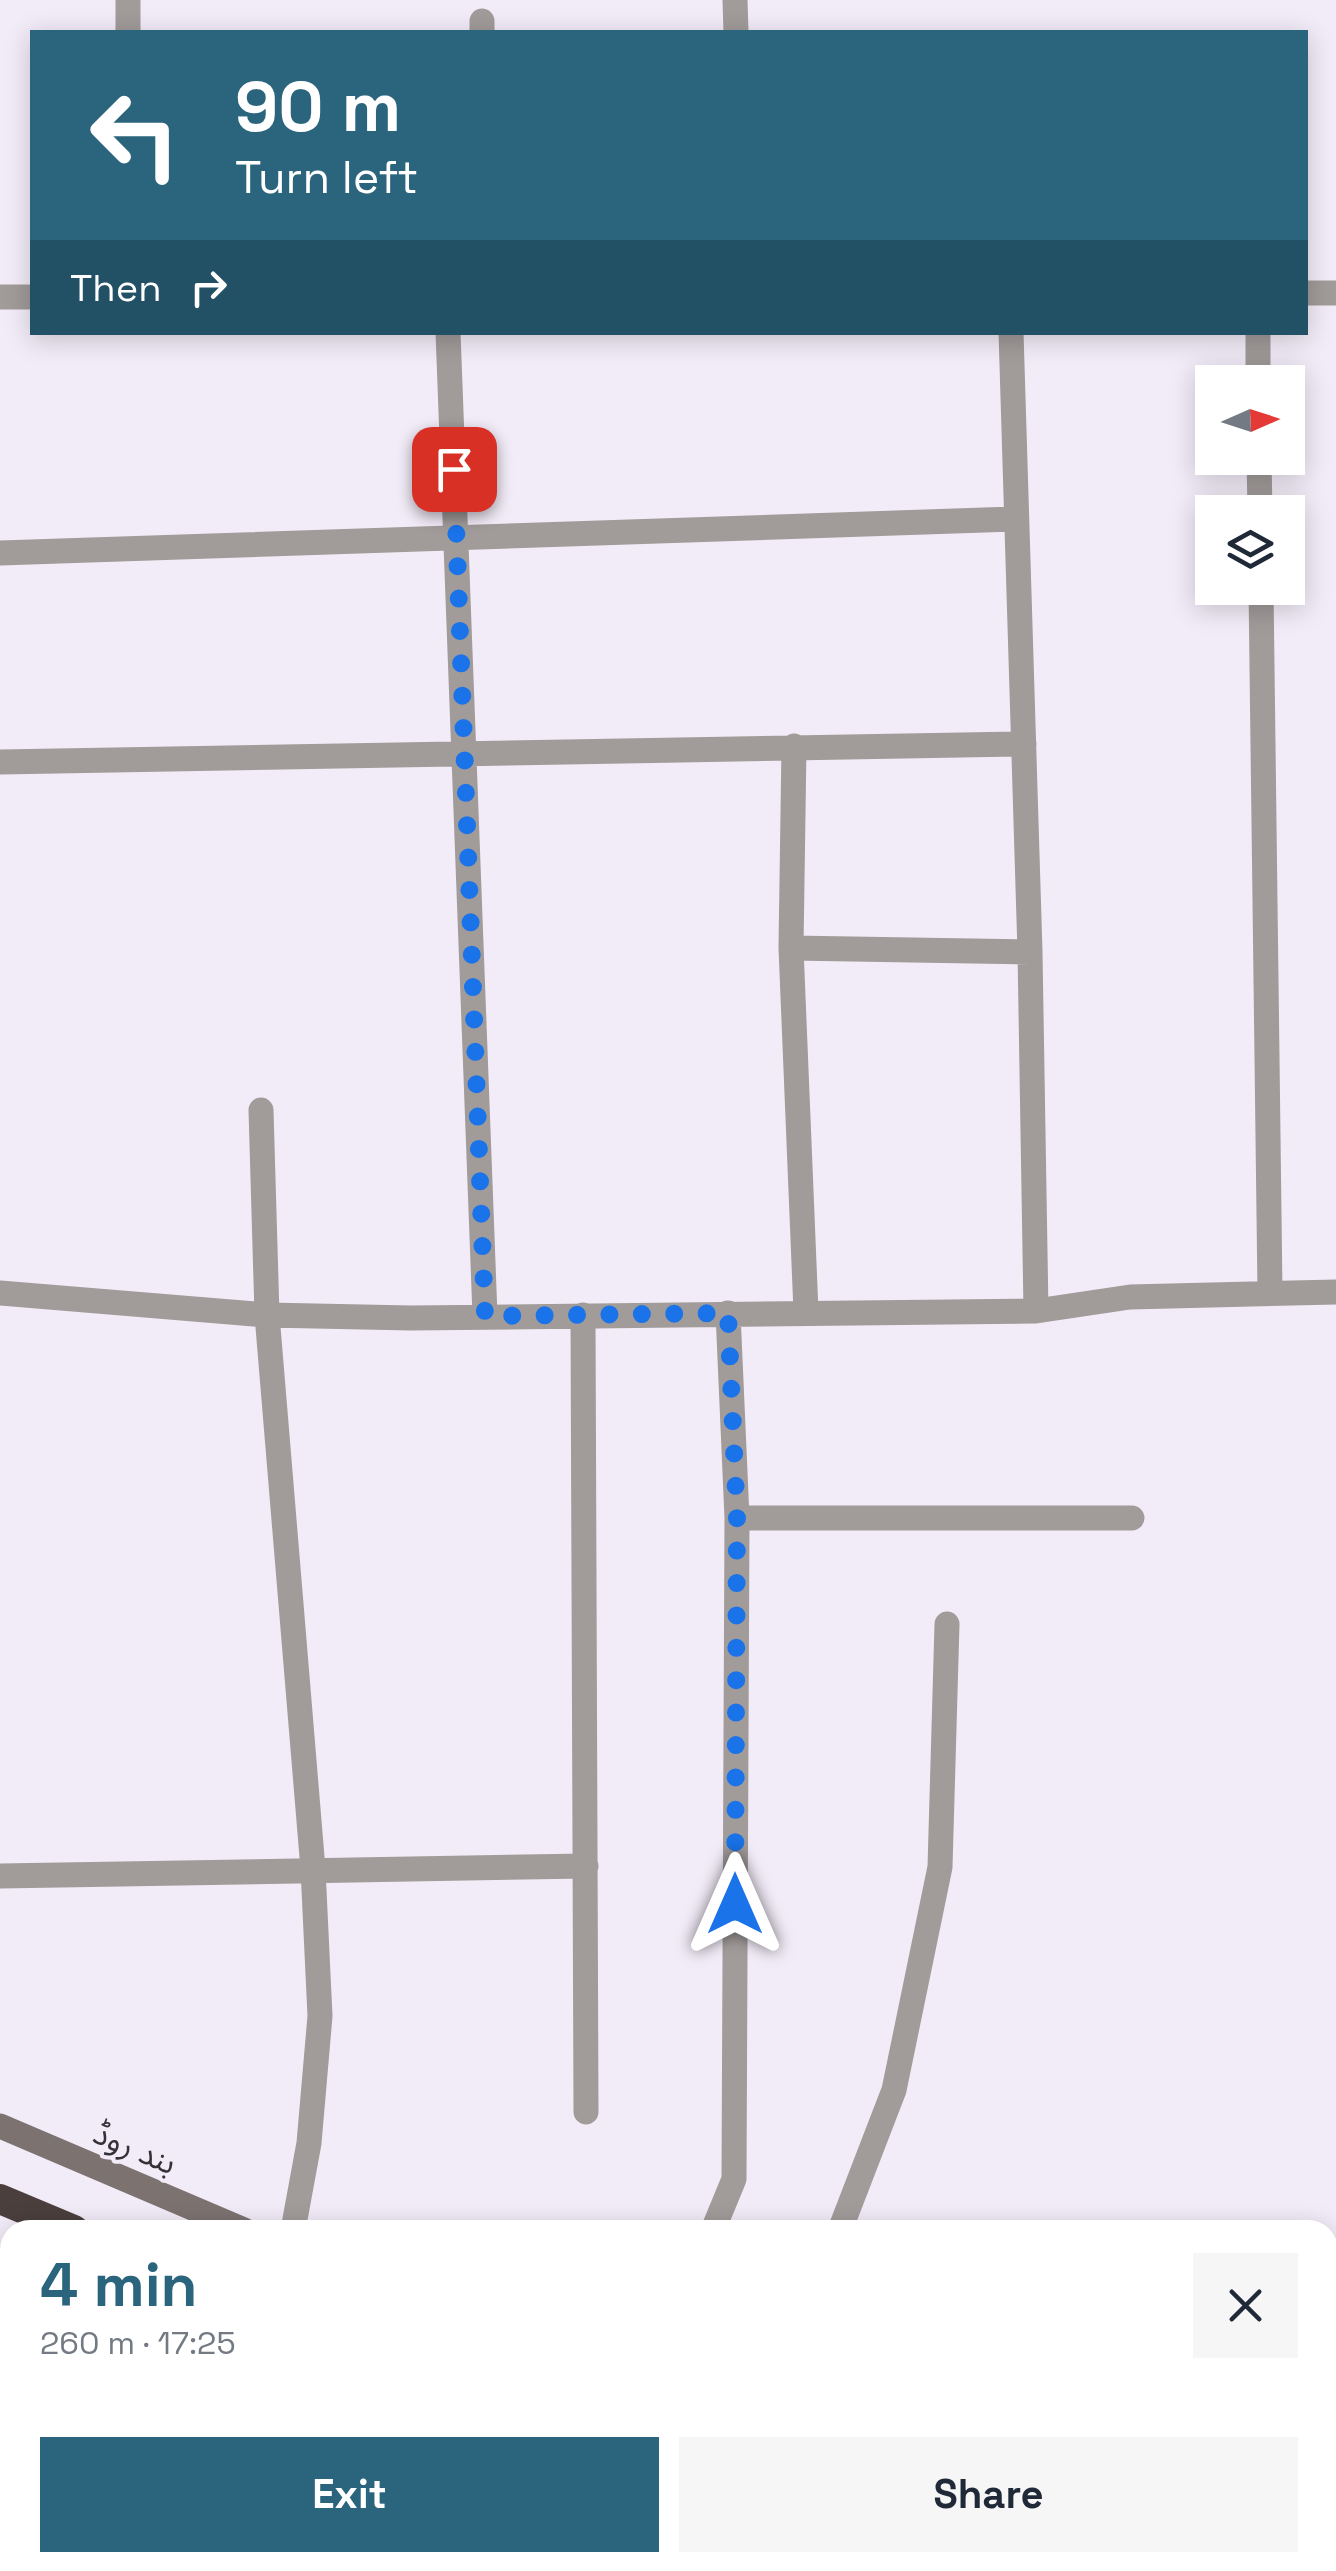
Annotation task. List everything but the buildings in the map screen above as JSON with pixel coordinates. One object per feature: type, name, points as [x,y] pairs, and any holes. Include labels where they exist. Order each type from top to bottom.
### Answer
[{"type":"highway","points":[[0,2200],[49,2220]]},
{"type":"main road","name":"بند روڈ","points":[[0,2126],[221,2220]]},
{"type":"street","points":[[128,0],[128,30]]},
{"type":"street","points":[[735,0],[736,30]]},
{"type":"street","points":[[1308,292],[1336,293]]},
{"type":"street","points":[[0,297],[30,297]]},
{"type":"street","points":[[448,335],[467,751],[485,1316]]},
{"type":"street","points":[[1011,335],[1030,952],[1036,1311]]},
{"type":"street","points":[[1258,335],[1258,365]]},
{"type":"street","points":[[0,553],[1014,519]]},
{"type":"street","points":[[1261,605],[1270,1294]]},
{"type":"street","points":[[0,762],[1024,744]]},
{"type":"street","points":[[794,746],[792,948],[806,1312]]},
{"type":"street","points":[[792,948],[1030,952]]},
{"type":"street","points":[[262,1110],[266,1315],[313,1869],[320,2016],[308,2143],[295,2220]]},
{"type":"street","points":[[0,1293],[266,1315],[485,1316],[1036,1311],[1130,1297],[1336,1292]]},
{"type":"street","points":[[716,2220],[734,2179],[737,1518],[728,1313]]},
{"type":"street","points":[[583,1315],[586,2112]]},
{"type":"street","points":[[737,1518],[1132,1518]]},
{"type":"street","points":[[844,2220],[894,2090],[940,1867],[947,1624]]},
{"type":"street","points":[[0,1876],[586,1866]]},
{"type":"route","points":[[454,469],[485,1316],[728,1313],[737,1518],[735,1904]]}]
